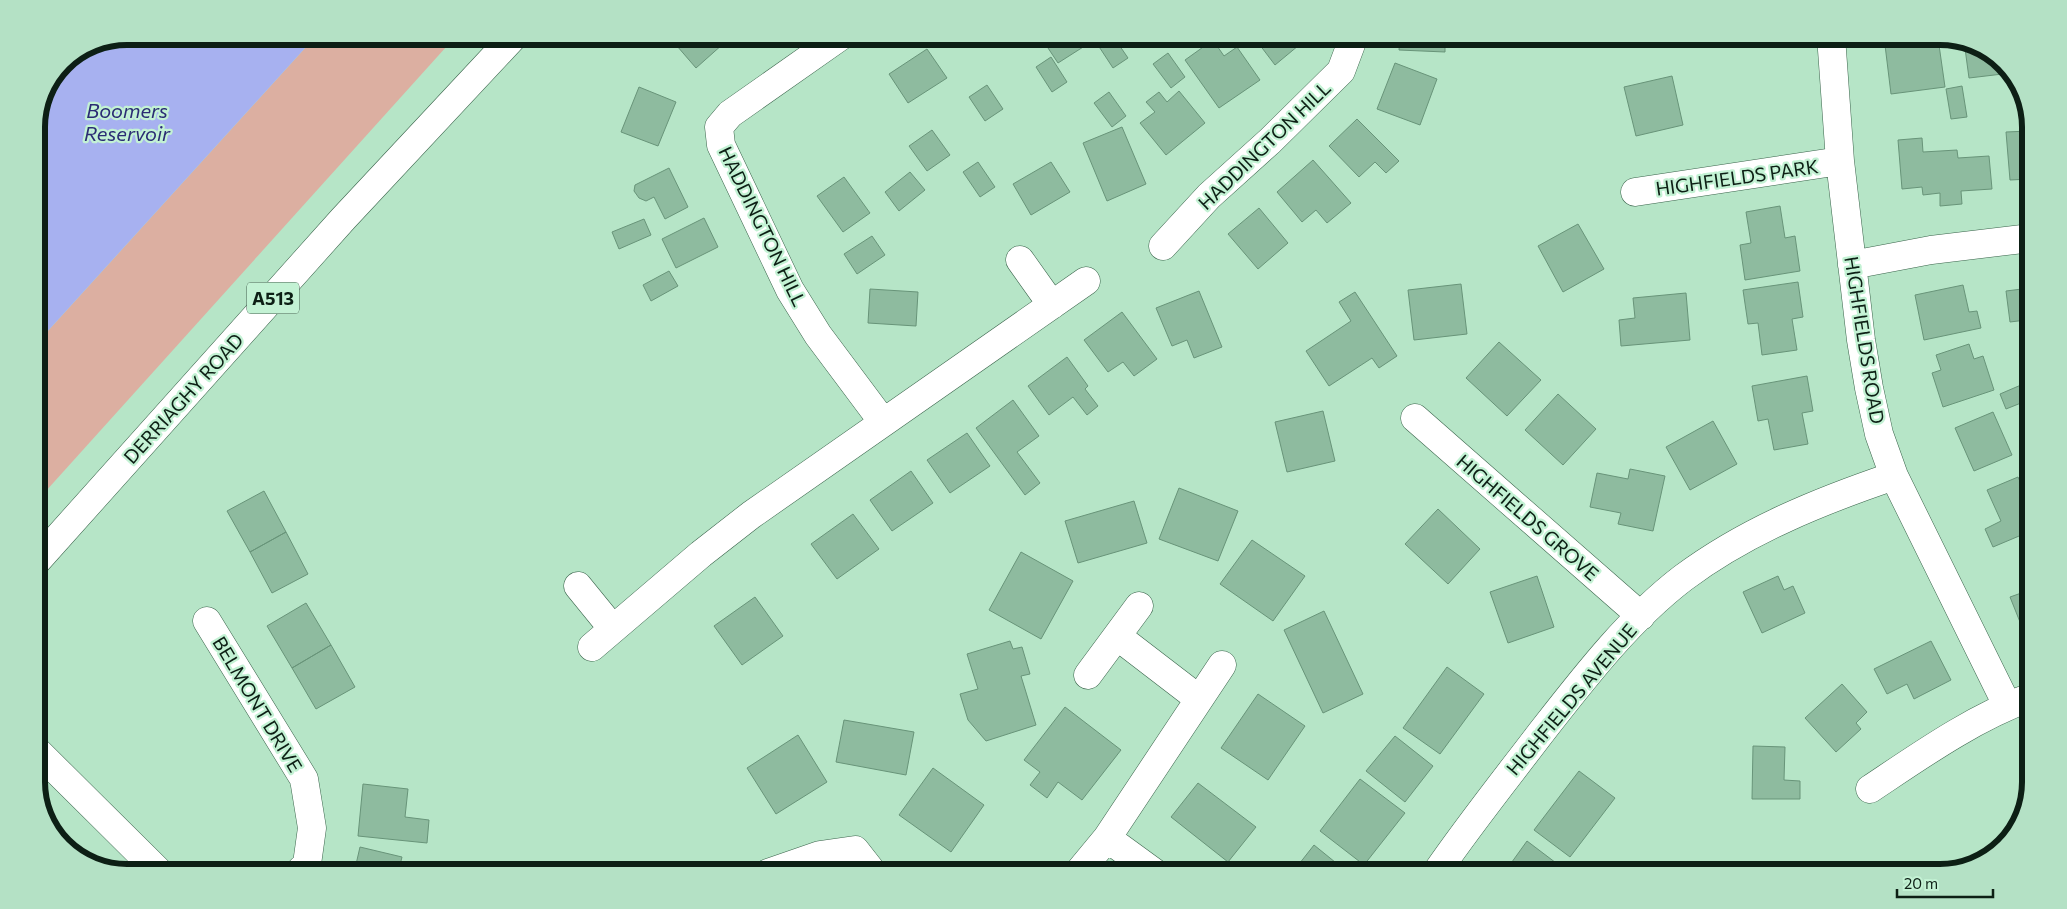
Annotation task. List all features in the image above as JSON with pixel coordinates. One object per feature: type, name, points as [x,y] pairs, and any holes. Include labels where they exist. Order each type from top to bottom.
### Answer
[{"type":"street","name":"DERRIAGHY ROAD","points":[[45,552],[343,219],[506,45]]},
{"type":"street","name":"HADDINGTON HILL","points":[[828,45],[730,114],[719,127],[722,144],[790,290],[818,336],[883,422]]},
{"type":"street","name":"HADDINGTON HILL","points":[[1163,246],[1209,196],[1270,142],[1341,71],[1351,45]]},
{"type":"street","name":"HIGHFIELDS ROAD","points":[[1832,45],[1840,161],[1852,265],[1869,388],[1879,434],[1894,476],[2019,701]]},
{"type":"street","name":"HIGHFIELDS PARK","points":[[1635,192],[1840,161]]},
{"type":"street","points":[[1852,265],[1931,250],[2022,239]]},
{"type":"street","points":[[1020,260],[1052,305]]},
{"type":"street","points":[[592,647],[751,514],[1086,281]]},
{"type":"street","name":"HIGHFIELDS GROVE","points":[[1415,418],[1641,616]]},
{"type":"street","name":"HIGHFIELDS AVENUE","points":[[1442,864],[1467,828],[1602,656],[1641,616],[1683,578],[1737,543],[1794,514],[1894,476]]},
{"type":"street","points":[[578,586],[613,629]]},
{"type":"street","points":[[1088,675],[1138,606]]},
{"type":"street","name":"BELMONT DRIVE","points":[[208,621],[304,780],[312,828],[307,864]]},
{"type":"street","points":[[1117,636],[1199,699]]},
{"type":"street","points":[[1085,864],[1106,838],[1222,665]]},
{"type":"street","points":[[1870,789],[1930,749],[2019,701]]},
{"type":"street","points":[[45,759],[151,864]]},
{"type":"street","points":[[1106,838],[1142,864]]},
{"type":"street","points":[[794,864],[820,855],[855,850],[866,864]]},
{"type":"shaded area","points":[[308,45],[448,45],[45,492],[45,334]]},
{"type":"water","name":"Boomers Reservoir","points":[[127,45],[308,45],[45,334],[45,122],[53,91],[62,77],[73,65],[86,56],[101,49],[111,47]]},
{"type":"building","points":[[678,45],[722,45],[696,68]]},
{"type":"building","points":[[1046,45],[1086,45],[1058,63]]},
{"type":"building","points":[[1098,45],[1119,45],[1128,58],[1113,68]]},
{"type":"building","points":[[1206,45],[1216,45],[1224,56],[1237,47],[1260,80],[1219,108],[1185,60]]},
{"type":"building","points":[[1260,45],[1299,45],[1275,65]]},
{"type":"building","points":[[1399,45],[1445,45],[1445,52],[1399,50]]},
{"type":"building","points":[[1885,45],[1939,45],[1945,87],[1891,94]]},
{"type":"building","points":[[927,49],[947,78],[908,103],[889,74]]},
{"type":"building","points":[[1965,49],[1981,56],[2003,74],[1969,78]]},
{"type":"building","points":[[1168,53],[1185,77],[1171,88],[1153,64]]},
{"type":"building","points":[[1051,57],[1067,82],[1052,92],[1036,67]]},
{"type":"building","points":[[1395,63],[1437,79],[1420,125],[1377,109]]},
{"type":"building","points":[[1672,76],[1683,125],[1636,136],[1624,87]]},
{"type":"building","points":[[987,85],[1003,109],[985,121],[969,97]]},
{"type":"building","points":[[1962,86],[1967,117],[1951,119],[1946,89]]},
{"type":"building","points":[[639,87],[676,102],[658,146],[621,132]]},
{"type":"building","points":[[1179,91],[1205,123],[1166,155],[1140,123],[1155,112],[1146,102],[1159,92],[1167,102]]},
{"type":"building","points":[[1109,92],[1126,116],[1112,127],[1094,103]]},
{"type":"building","points":[[1357,119],[1399,161],[1386,173],[1375,162],[1359,177],[1329,146]]},
{"type":"building","points":[[1122,127],[1146,184],[1107,201],[1083,143]]},
{"type":"building","points":[[932,130],[950,155],[927,171],[909,146]]},
{"type":"building","points":[[2022,131],[2022,179],[2010,180],[2006,132]]},
{"type":"building","points":[[1922,138],[1923,152],[1957,150],[1958,158],[1989,156],[1992,189],[1961,191],[1962,204],[1940,206],[1940,193],[1923,195],[1922,187],[1902,189],[1898,140]]},
{"type":"building","points":[[1313,160],[1351,203],[1327,223],[1316,210],[1302,222],[1277,192]]},
{"type":"building","points":[[978,162],[995,187],[980,197],[963,172]]},
{"type":"building","points":[[1051,162],[1070,192],[1031,215],[1013,184]]},
{"type":"building","points":[[669,168],[688,207],[665,219],[654,197],[646,201],[639,198],[634,191],[635,185]]},
{"type":"building","points":[[910,172],[925,190],[899,211],[885,192]]},
{"type":"building","points":[[844,177],[870,213],[843,232],[817,196]]},
{"type":"building","points":[[1780,206],[1785,238],[1795,236],[1800,271],[1745,280],[1740,245],[1751,243],[1746,212]]},
{"type":"building","points":[[1259,208],[1288,243],[1258,269],[1228,234]]},
{"type":"building","points":[[704,218],[718,247],[676,268],[662,239]]},
{"type":"building","points":[[644,219],[651,235],[619,249],[612,232]]},
{"type":"building","points":[[1578,224],[1604,269],[1563,292],[1538,246]]},
{"type":"building","points":[[872,236],[885,255],[857,274],[844,254]]},
{"type":"building","points":[[669,271],[678,286],[651,301],[643,285]]},
{"type":"building","points":[[1798,282],[1803,317],[1792,319],[1797,350],[1762,355],[1758,323],[1748,324],[1743,290]]},
{"type":"building","points":[[1461,284],[1467,334],[1414,340],[1408,290]]},
{"type":"building","points":[[1963,285],[1969,312],[1977,311],[1981,328],[1924,340],[1915,295]]},
{"type":"building","points":[[870,289],[918,292],[916,326],[868,323]]},
{"type":"building","points":[[2022,289],[2022,320],[2010,322],[2006,291]]},
{"type":"building","points":[[1199,291],[1222,347],[1194,358],[1187,340],[1172,346],[1156,308]]},
{"type":"building","points":[[1355,292],[1397,356],[1379,368],[1372,358],[1329,386],[1306,351],[1351,321],[1339,302]]},
{"type":"building","points":[[1686,293],[1690,340],[1621,346],[1619,320],[1635,318],[1633,298]]},
{"type":"building","points":[[1122,312],[1157,359],[1134,376],[1123,362],[1108,372],[1084,340]]},
{"type":"building","points":[[1499,342],[1541,380],[1507,416],[1466,378]]},
{"type":"building","points":[[1969,344],[1974,359],[1983,356],[1994,390],[1943,407],[1932,373],[1941,370],[1936,355]]},
{"type":"building","points":[[1067,357],[1088,386],[1085,389],[1098,406],[1087,415],[1073,397],[1049,415],[1028,386]]},
{"type":"building","points":[[1807,376],[1813,411],[1802,413],[1808,444],[1774,450],[1768,419],[1758,421],[1752,386]]},
{"type":"building","points":[[2022,385],[2022,403],[2006,409],[2000,394]]},
{"type":"building","points":[[1558,394],[1596,429],[1563,465],[1525,430]]},
{"type":"building","points":[[1013,400],[1039,436],[1017,452],[1040,483],[1025,495],[976,428]]},
{"type":"building","points":[[1323,411],[1335,461],[1287,472],[1275,422]]},
{"type":"building","points":[[1993,412],[2012,455],[1974,471],[1955,428]]},
{"type":"building","points":[[1713,421],[1737,464],[1690,490],[1666,447]]},
{"type":"building","points":[[967,433],[990,466],[950,493],[927,460]]},
{"type":"building","points":[[1630,469],[1665,476],[1653,531],[1618,524],[1621,513],[1590,507],[1597,473],[1628,479]]},
{"type":"building","points":[[911,471],[933,503],[892,531],[870,500]]},
{"type":"building","points":[[2018,477],[2022,486],[2022,535],[1993,547],[1985,529],[2001,521],[1987,490]]},
{"type":"building","points":[[1179,488],[1238,511],[1218,561],[1159,539]]},
{"type":"building","points":[[264,491],[286,532],[250,552],[227,511]]},
{"type":"building","points":[[1134,501],[1147,543],[1078,563],[1065,521]]},
{"type":"building","points":[[1438,509],[1480,549],[1448,584],[1405,544]]},
{"type":"building","points":[[853,514],[879,549],[837,579],[811,544]]},
{"type":"building","points":[[286,532],[308,574],[272,593],[250,552]]},
{"type":"building","points":[[1252,540],[1305,576],[1273,621],[1220,584]]},
{"type":"building","points":[[1021,552],[1073,581],[1041,639],[989,610]]},
{"type":"building","points":[[1537,576],[1554,627],[1508,643],[1490,592]]},
{"type":"building","points":[[1778,576],[1784,590],[1793,586],[1805,613],[1762,633],[1743,592]]},
{"type":"building","points":[[2022,593],[2022,627],[2010,597]]},
{"type":"building","points":[[755,597],[783,636],[742,665],[714,626]]},
{"type":"building","points":[[306,603],[331,645],[292,668],[267,626]]},
{"type":"building","points":[[1324,611],[1363,694],[1323,713],[1284,630]]},
{"type":"building","points":[[1010,641],[1013,649],[1022,647],[1030,674],[1021,676],[1036,725],[986,741],[968,720],[960,694],[978,689],[967,654]]},
{"type":"building","points":[[1931,641],[1951,680],[1914,699],[1907,684],[1887,694],[1874,669]]},
{"type":"building","points":[[331,645],[355,687],[316,709],[292,668]]},
{"type":"building","points":[[1447,667],[1484,694],[1440,754],[1403,728]]},
{"type":"building","points":[[1842,684],[1867,712],[1856,723],[1861,729],[1836,752],[1805,718]]},
{"type":"building","points":[[1258,694],[1305,726],[1268,780],[1221,748]]},
{"type":"building","points":[[1065,707],[1121,750],[1082,800],[1058,782],[1047,798],[1030,785],[1040,772],[1024,760]]},
{"type":"building","points":[[844,720],[914,732],[906,775],[836,762]]},
{"type":"building","points":[[798,735],[827,782],[776,814],[747,768]]},
{"type":"building","points":[[1395,736],[1433,766],[1405,802],[1366,771]]},
{"type":"building","points":[[1753,746],[1785,747],[1784,780],[1800,781],[1800,799],[1752,799]]},
{"type":"building","points":[[933,768],[984,805],[951,852],[899,815]]},
{"type":"building","points":[[1579,771],[1615,798],[1570,857],[1534,830]]},
{"type":"building","points":[[1360,779],[1405,813],[1365,864],[1320,831]]},
{"type":"building","points":[[1198,783],[1256,827],[1228,862],[1171,817]]},
{"type":"building","points":[[363,784],[408,789],[405,817],[429,820],[427,843],[358,836]]},
{"type":"building","points":[[1527,841],[1557,864],[1510,864]]},
{"type":"building","points":[[1314,845],[1337,864],[1299,864]]},
{"type":"building","points":[[360,847],[402,857],[400,864],[356,864]]}]
